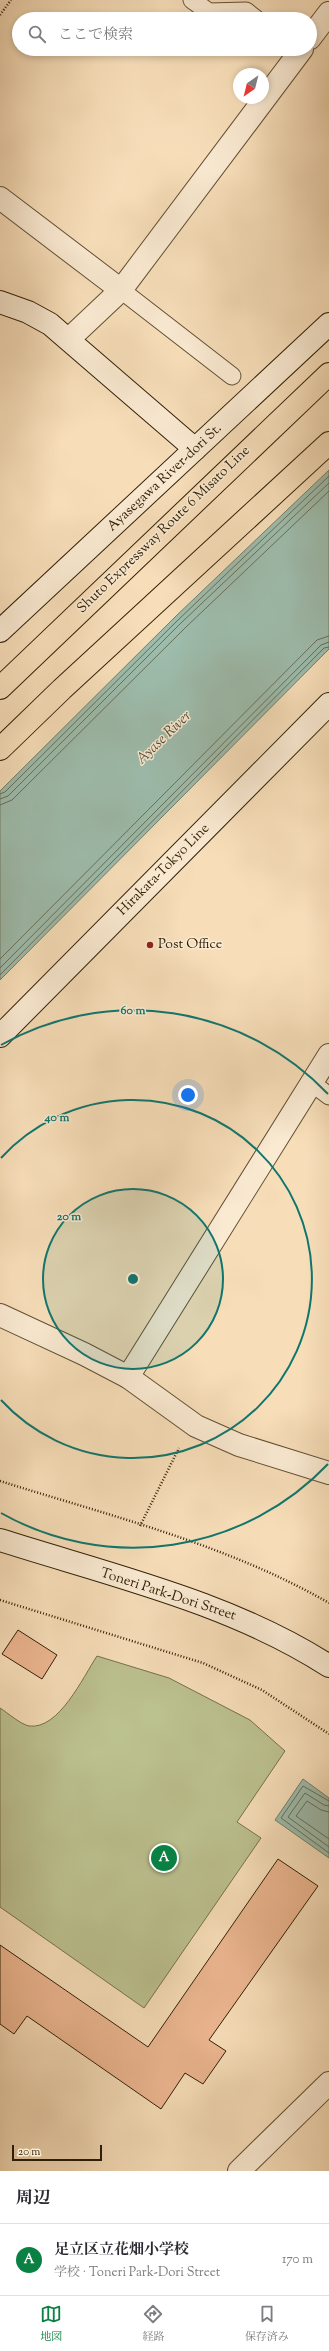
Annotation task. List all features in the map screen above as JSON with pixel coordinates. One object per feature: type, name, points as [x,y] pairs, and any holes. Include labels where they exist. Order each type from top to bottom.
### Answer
[{"type":"highway","name":"Shuto Expressway Route 6 Misato Line","points":[[0,688],[329,374]]},
{"type":"highway","points":[[0,749],[68,684],[329,443]]},
{"type":"street","points":[[317,28],[329,13]]},
{"type":"street","points":[[69,340],[121,290],[295,56]]},
{"type":"street","points":[[0,198],[121,290]]},
{"type":"street","points":[[0,302],[28,312],[50,324],[194,449]]},
{"type":"street","name":"Ayasegawa River-dori St.","points":[[0,632],[329,324]]},
{"type":"street","name":"Hirakata-Tokyo Line","points":[[0,1036],[329,704]]},
{"type":"street","points":[[128,1377],[321,1089],[329,1055]]},
{"type":"street","points":[[0,1315],[84,1354],[128,1377],[196,1426],[239,1445],[329,1473]]},
{"type":"street","name":"Toneri Park-Dori Street","points":[[0,1540],[181,1597],[245,1620],[280,1637],[329,1666]]},
{"type":"street","points":[[240,2171],[329,2083]]},
{"type":"lane","points":[[192,0],[209,12],[247,12]]},
{"type":"lane","points":[[121,290],[232,376]]},
{"type":"path","points":[[0,15],[11,0]]},
{"type":"path","points":[[140,1526],[179,1449],[196,1426]]},
{"type":"path","points":[[0,1481],[223,1553],[288,1581],[329,1603]]},
{"type":"path","points":[[0,1600],[203,1663],[262,1690],[329,1734]]},
{"type":"green space","points":[[97,1656],[169,1678],[250,1720],[285,1751],[237,1822],[261,1838],[144,2008],[0,1907],[0,1708],[18,1721],[29,1726],[40,1725],[50,1720],[69,1700]]},
{"type":"water","name":"Ayase River","points":[[329,470],[329,649],[0,980],[0,791],[175,617]]},
{"type":"water","points":[[303,1779],[329,1798],[329,1858],[275,1820]]},
{"type":"building","points":[[18,1630],[57,1655],[42,1679],[2,1654]]},
{"type":"building","points":[[278,1859],[318,1886],[209,2040],[226,2051],[203,2084],[185,2073],[161,2109],[27,2016],[14,2034],[0,2024],[0,1945],[148,2047]]},
{"type":"place","name":"Post Office","points":[[150,945]]},
{"type":"place","name":"足立区立花畑小学校","points":[[164,1858]]}]
